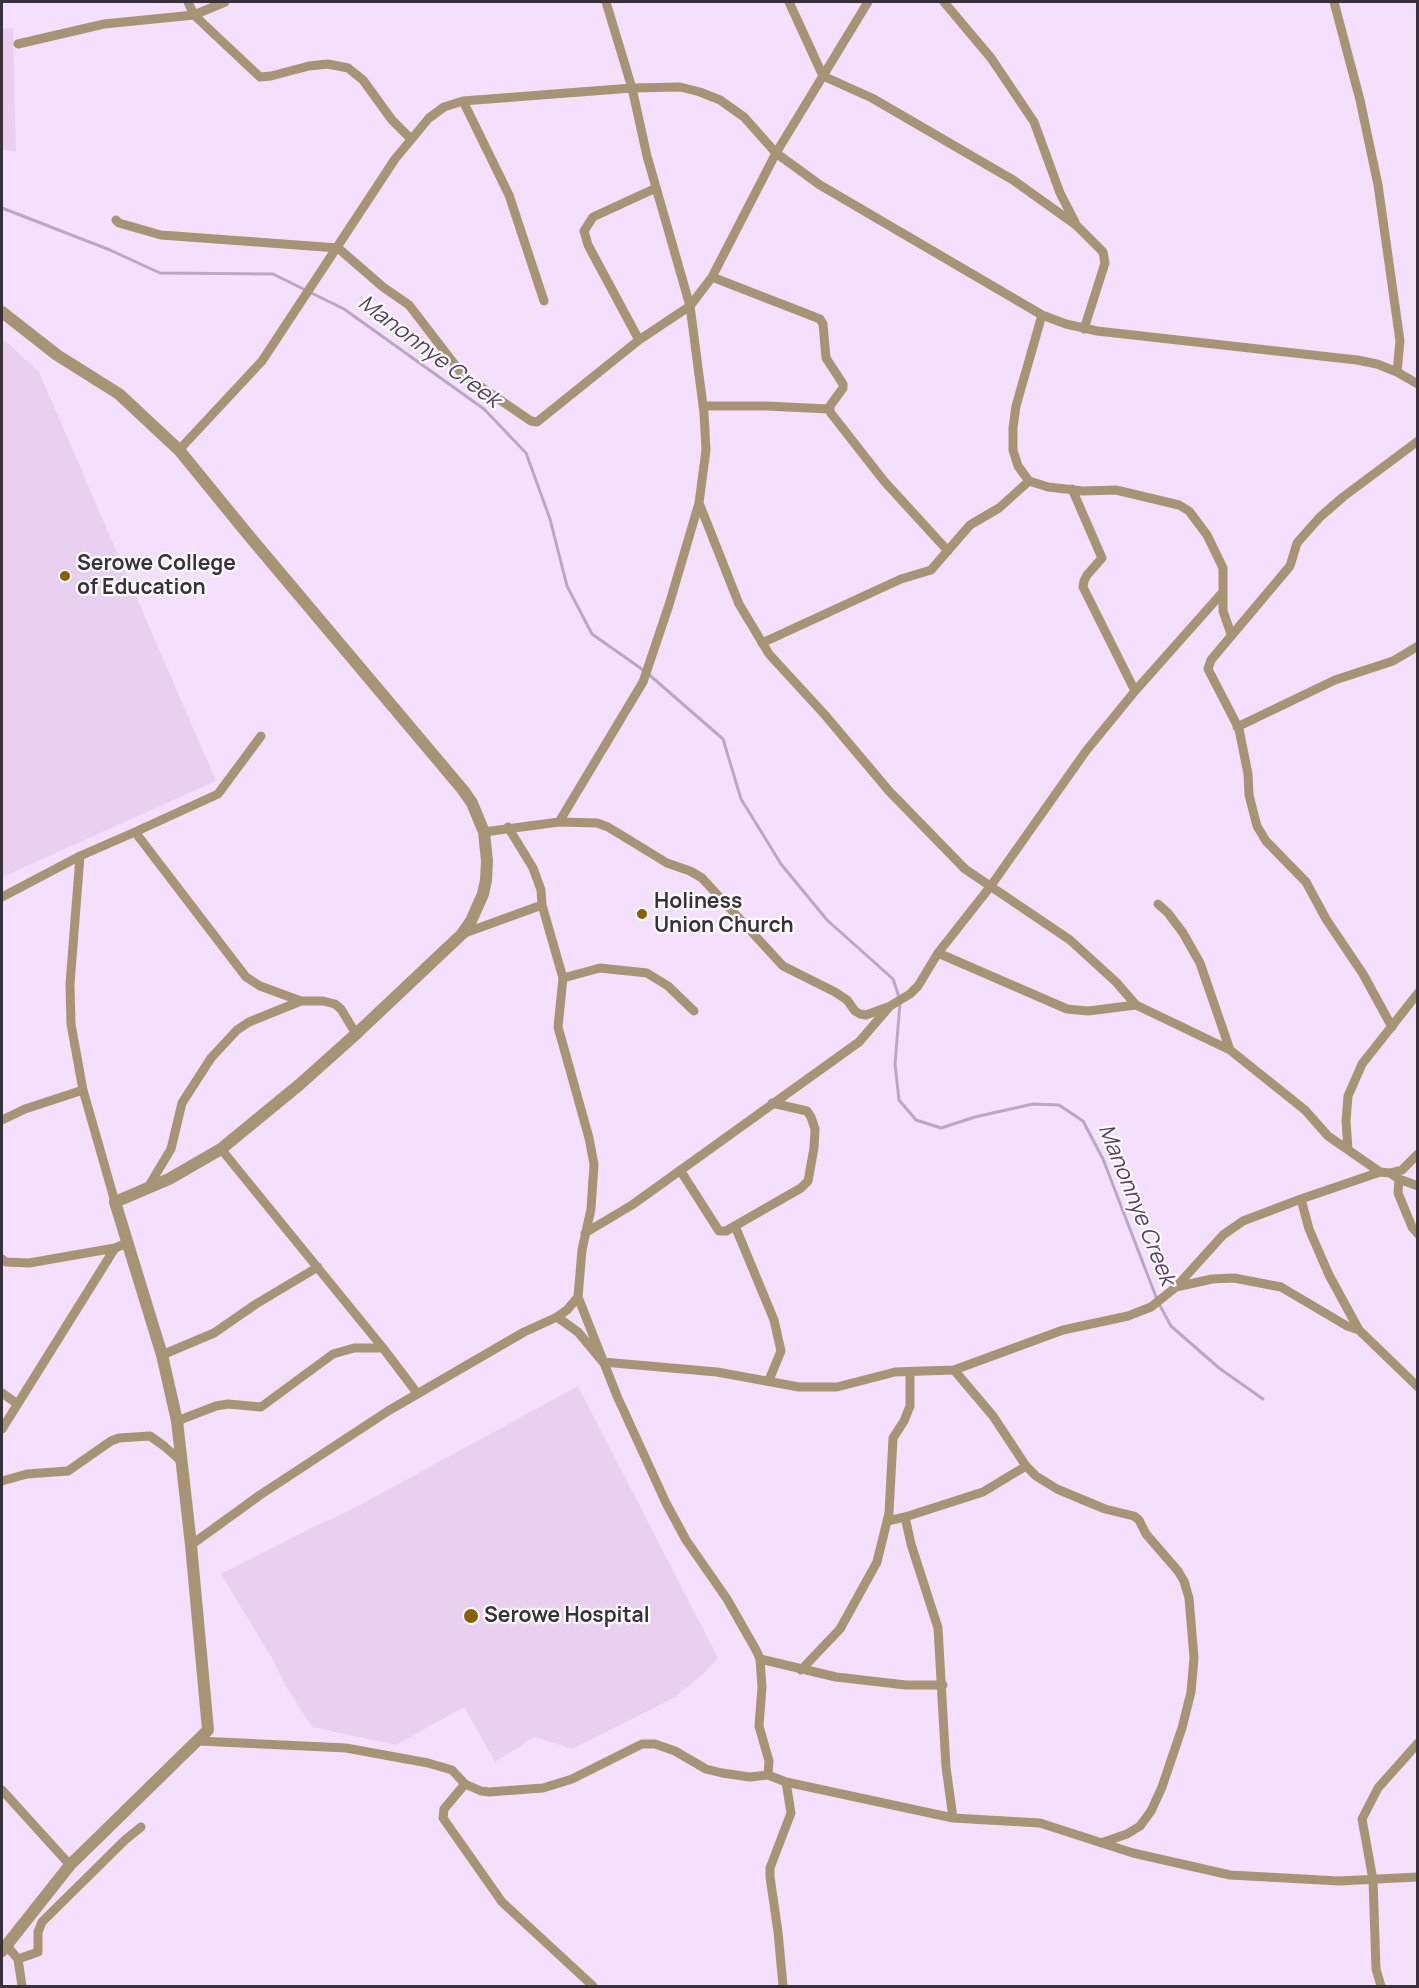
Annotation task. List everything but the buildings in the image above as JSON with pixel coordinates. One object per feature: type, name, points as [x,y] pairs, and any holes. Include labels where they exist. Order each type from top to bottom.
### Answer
[{"type":"street","points":[[188,2],[194,15],[260,77],[328,64],[348,68],[363,80],[392,120],[410,138]]},
{"type":"street","points":[[18,44],[104,24],[194,15],[225,2]]},
{"type":"street","points":[[559,822],[643,682],[669,605],[699,503],[706,450],[703,406],[690,306],[656,188],[632,88],[606,2]]},
{"type":"street","points":[[789,2],[823,76],[872,98],[916,122],[1013,180],[1076,225],[1102,252],[1106,263],[1084,329]]},
{"type":"street","points":[[116,220],[119,223],[161,235],[338,248],[383,287],[409,305],[435,342],[462,374],[531,421],[537,422],[639,340],[690,306],[712,277],[776,153],[868,2]]},
{"type":"street","points":[[944,2],[991,58],[1034,122],[1060,193],[1076,225]]},
{"type":"street","points":[[1334,2],[1360,100],[1378,185],[1400,341],[1397,372]]},
{"type":"street","points":[[179,450],[262,361],[366,202],[410,138],[429,118],[444,107],[463,101],[632,88],[680,87],[720,100],[744,117],[776,153],[820,185],[1042,315],[1084,329],[1357,360],[1377,364],[1418,384]]},
{"type":"street","points":[[463,101],[509,195],[544,301]]},
{"type":"street","points":[[639,340],[588,245],[584,231],[592,217],[656,188]]},
{"type":"street","points":[[712,277],[820,319],[823,324],[826,358],[843,384],[829,409]]},
{"type":"street","points":[[2,312],[57,355],[119,394],[179,450],[446,768],[472,803],[484,831],[486,880],[477,909],[462,934],[291,1092],[221,1149],[185,1171],[115,1202]]},
{"type":"street","points":[[1042,315],[1025,370],[1013,428],[1013,450],[1018,466],[1029,481],[1048,487],[1116,490],[1179,505],[1189,511],[1207,535],[1221,561],[1224,574],[1223,611],[1232,634]]},
{"type":"street","points":[[703,406],[829,409],[884,481],[948,551]]},
{"type":"street","points":[[1392,1027],[1363,974],[1326,919],[1306,882],[1266,841],[1257,826],[1249,795],[1248,774],[1238,727],[1208,669],[1211,660],[1290,566],[1297,543],[1320,517],[1418,441]]},
{"type":"street","points":[[762,643],[901,579],[931,570],[970,525],[999,508],[1029,481]]},
{"type":"street","points":[[1072,489],[1102,556],[1100,562],[1087,575],[1083,587],[1135,691]]},
{"type":"street","points":[[699,503],[739,604],[762,643],[782,670],[825,715],[890,791],[965,869],[1070,940],[1116,982],[1136,1005],[1230,1050],[1305,1110],[1328,1136],[1385,1172],[1418,1186]]},
{"type":"street","points":[[484,831],[586,821],[608,827],[667,864],[690,871],[702,878],[783,966],[835,992],[847,1000],[855,1011],[866,1015],[890,1006],[910,994],[918,986],[938,953],[990,887],[1076,764],[1135,691],[1222,593]]},
{"type":"street","points":[[1238,727],[1335,680],[1393,661],[1418,646]]},
{"type":"street","points":[[2,897],[80,856],[218,794],[261,736]]},
{"type":"street","points":[[508,827],[539,880],[542,905],[563,978],[558,1026],[594,1164],[591,1209],[579,1269],[578,1297],[603,1362],[671,1512],[701,1564],[727,1599],[749,1635],[760,1659],[762,1687],[759,1726],[769,1761],[768,1775]]},
{"type":"street","points":[[135,832],[246,977],[260,986],[302,1001],[323,1001],[335,1004],[341,1009],[356,1034]]},
{"type":"street","points":[[22,1986],[18,1959],[4,1948],[70,1865],[207,1733],[208,1727],[177,1421],[162,1355],[121,1246],[115,1202],[83,1090],[74,1044],[70,1000],[80,856]]},
{"type":"street","points":[[1158,904],[1183,933],[1200,963],[1230,1050]]},
{"type":"street","points":[[462,934],[542,905]]},
{"type":"street","points":[[938,953],[1067,1009],[1088,1011],[1136,1005]]},
{"type":"street","points":[[563,978],[600,968],[647,973],[668,986],[694,1011]]},
{"type":"street","points":[[1348,1149],[1346,1122],[1348,1096],[1362,1064],[1418,993]]},
{"type":"street","points":[[147,1189],[171,1149],[182,1103],[211,1058],[237,1030],[249,1022],[302,1001]]},
{"type":"street","points":[[585,1233],[632,1205],[859,1042],[890,1006]]},
{"type":"street","points":[[2,1120],[25,1109],[83,1090]]},
{"type":"street","points":[[680,1170],[717,1230],[723,1232],[801,1188],[807,1181],[814,1148],[815,1129],[807,1112],[772,1103]]},
{"type":"street","points":[[221,1149],[417,1393]]},
{"type":"street","points":[[557,1317],[578,1332],[603,1362],[717,1372],[799,1387],[837,1387],[895,1372],[954,1370],[1063,1330],[1136,1313],[1151,1307],[1176,1287],[1223,1235],[1243,1221],[1300,1199],[1385,1172],[1402,1170],[1418,1154]]},
{"type":"street","points":[[1399,1179],[1398,1193],[1412,1227],[1418,1234]]},
{"type":"street","points":[[1300,1199],[1309,1229],[1329,1275],[1359,1330],[1418,1387]]},
{"type":"street","points":[[735,1226],[774,1320],[781,1351],[769,1380]]},
{"type":"street","points":[[2,1259],[6,1262],[29,1263],[121,1246]]},
{"type":"street","points":[[2,1429],[16,1403],[121,1246]]},
{"type":"street","points":[[162,1355],[214,1333],[256,1304],[318,1267]]},
{"type":"street","points":[[1176,1287],[1212,1279],[1234,1278],[1281,1287],[1347,1326],[1359,1330]]},
{"type":"street","points":[[191,1545],[260,1495],[417,1393],[524,1332],[557,1317],[567,1310],[578,1297]]},
{"type":"street","points":[[177,1421],[216,1406],[228,1404],[261,1407],[333,1354],[354,1348],[383,1348]]},
{"type":"street","points":[[954,1370],[993,1416],[1026,1466],[1036,1476],[1058,1489],[1105,1509],[1134,1516],[1184,1581],[1189,1598],[1194,1658],[1191,1692],[1182,1728],[1162,1787],[1151,1811],[1140,1826],[1101,1843]]},
{"type":"street","points":[[801,1670],[840,1629],[877,1562],[887,1521],[893,1438],[910,1406],[910,1372]]},
{"type":"street","points":[[2,1393],[16,1403]]},
{"type":"street","points":[[2,1482],[27,1474],[68,1471],[111,1441],[119,1438],[150,1436],[182,1462]]},
{"type":"street","points":[[887,1521],[983,1492],[1026,1466]]},
{"type":"street","points":[[905,1517],[910,1544],[938,1628],[946,1767],[953,1818]]},
{"type":"street","points":[[760,1659],[836,1677],[943,1685]]},
{"type":"street","points":[[199,1741],[346,1748],[445,1767],[452,1770],[465,1784],[489,1792],[543,1788],[572,1779],[642,1744],[655,1744],[714,1771],[750,1777],[768,1775],[786,1782],[953,1818],[1040,1823],[1176,1864],[1230,1875],[1338,1881],[1418,1877]]},
{"type":"street","points":[[1381,1986],[1376,1970],[1373,1880],[1362,1820],[1378,1788],[1418,1743]]},
{"type":"street","points":[[783,1986],[770,1868],[791,1813],[786,1782]]},
{"type":"street","points":[[465,1784],[444,1809],[443,1818],[502,1902],[593,1986]]},
{"type":"street","points":[[2,1790],[70,1865]]},
{"type":"street","points":[[18,1959],[38,1952],[38,1932],[42,1922],[141,1827]]},
{"type":"shaded area","points":[[13,28],[16,152],[2,150],[2,29]]},
{"type":"shaded area","name":"Serowe College of Education","points":[[2,338],[39,372],[216,781],[2,877]]},
{"type":"shaded area","name":"Serowe Hospital","points":[[578,1386],[718,1658],[675,1697],[572,1749],[535,1737],[495,1762],[464,1707],[396,1745],[312,1727],[221,1574],[347,1512]]},
{"type":"waterway","name":"Manonnye Creek","points":[[2,208],[110,250],[160,273],[273,274],[344,309],[484,409],[526,453],[550,519],[567,586],[592,634],[646,672],[723,739],[741,799],[781,864],[827,920],[893,979],[899,997]]},
{"type":"waterway","name":"Manonnye Creek","points":[[900,1003],[895,1064],[899,1100],[916,1120],[941,1128],[975,1117],[1033,1104],[1059,1105],[1083,1121],[1103,1159],[1158,1302],[1171,1326],[1219,1368],[1263,1399]]},
{"type":"place","name":"Serowe College of Education","points":[[65,576]]},
{"type":"place","name":"Holiness Union Church","points":[[642,914]]},
{"type":"place","name":"Serowe Hospital","points":[[471,1616]]}]
